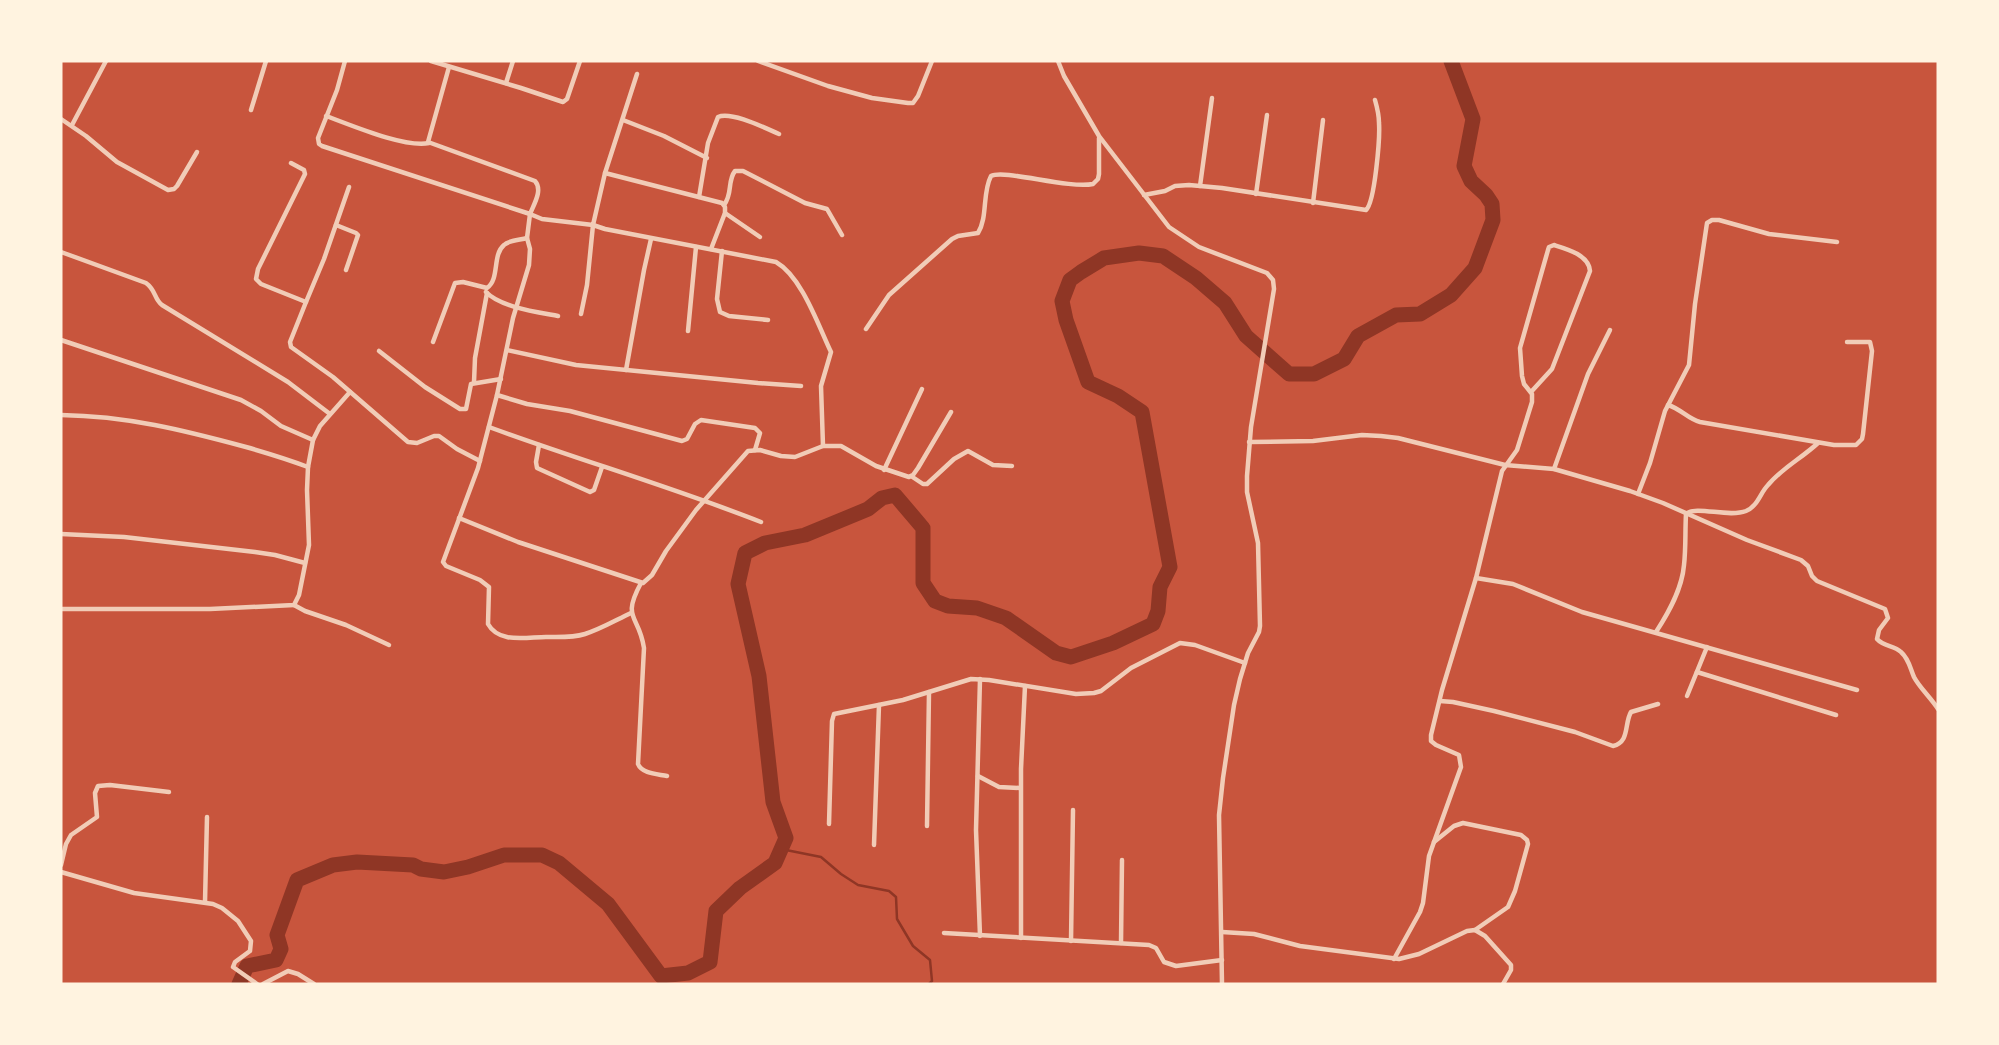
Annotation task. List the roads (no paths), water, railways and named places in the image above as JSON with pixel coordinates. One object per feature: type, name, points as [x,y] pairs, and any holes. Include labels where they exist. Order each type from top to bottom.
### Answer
[{"type":"street","points":[[72,125],[106,61]]},
{"type":"street","points":[[251,110],[266,61]]},
{"type":"street","points":[[345,61],[318,138],[318,142],[322,146],[542,218],[593,225],[651,239],[722,251],[780,264],[797,284],[831,352],[821,386],[823,446]]},
{"type":"street","points":[[432,61],[449,68],[506,83],[564,102],[567,99],[580,61]]},
{"type":"street","points":[[506,83],[513,61]]},
{"type":"street","points":[[758,61],[828,86],[872,98],[913,103],[918,96],[932,61]]},
{"type":"street","points":[[1058,61],[1078,102],[1098,136],[1169,227],[1199,247],[1267,273],[1273,280],[1274,289],[1249,442],[1248,492],[1258,543],[1260,626],[1245,662],[1234,705],[1221,796],[1222,984]]},
{"type":"street","points":[[428,143],[449,68]]},
{"type":"street","points":[[581,314],[587,285],[593,225],[605,173],[637,74]]},
{"type":"street","points":[[1200,186],[1212,98]]},
{"type":"street","points":[[1144,195],[1165,191],[1175,186],[1200,186],[1360,210],[1368,209],[1372,196],[1379,141],[1379,123],[1375,100]]},
{"type":"street","points":[[1256,194],[1267,115]]},
{"type":"street","points":[[326,116],[401,141],[417,144],[428,143],[535,181],[539,186],[539,191],[530,214],[526,238],[530,249],[529,260],[480,461],[442,562],[446,566],[480,580],[489,587],[488,624],[495,632],[510,638],[573,636],[599,628],[631,613]]},
{"type":"street","points":[[700,197],[708,143],[716,120],[720,116],[740,119],[779,134]]},
{"type":"street","points":[[61,119],[72,125],[116,162],[168,190],[174,189],[177,186],[197,152]]},
{"type":"street","points":[[623,120],[664,136],[707,158]]},
{"type":"street","points":[[1313,203],[1323,120]]},
{"type":"street","points":[[866,329],[889,296],[952,239],[958,236],[978,234],[991,176],[1001,174],[1056,184],[1093,184],[1099,174],[1098,136]]},
{"type":"street","points":[[291,163],[304,170],[305,174],[258,269],[256,280],[261,284],[306,302]]},
{"type":"street","points":[[711,249],[725,213],[724,204],[730,195],[732,175],[735,171],[743,171],[805,203],[827,209],[842,235]]},
{"type":"street","points":[[605,173],[720,201],[724,204]]},
{"type":"street","points":[[349,187],[315,283],[290,342],[291,347],[333,376],[408,442],[417,443],[434,436],[439,436],[457,449],[480,461]]},
{"type":"street","points":[[725,213],[760,237]]},
{"type":"street","points":[[1638,494],[1668,405],[1689,365],[1695,304],[1706,226],[1709,220],[1719,220],[1769,234],[1837,242]]},
{"type":"street","points":[[336,225],[358,235],[346,270]]},
{"type":"street","points":[[380,351],[425,387],[460,410],[466,409],[469,388],[474,382],[475,358],[486,291],[492,282],[504,245],[526,238]]},
{"type":"street","points":[[626,370],[651,239]]},
{"type":"street","points":[[1394,959],[1420,912],[1423,903],[1428,856],[1461,767],[1462,762],[1457,754],[1436,746],[1431,741],[1440,701],[1476,578],[1505,465],[1514,457],[1517,450],[1532,402],[1531,392],[1524,384],[1522,376],[1520,348],[1548,250],[1549,247],[1554,245],[1581,256],[1589,265],[1590,271],[1552,369],[1531,392]]},
{"type":"street","points":[[688,331],[696,247]]},
{"type":"street","points":[[722,251],[717,299],[720,312],[729,316],[768,320]]},
{"type":"street","points":[[61,252],[146,283],[152,288],[162,305],[288,382],[330,414]]},
{"type":"street","points":[[434,342],[455,282],[463,282],[486,291],[492,297],[517,307],[558,316]]},
{"type":"street","points":[[1554,469],[1588,374],[1610,330]]},
{"type":"street","points":[[61,340],[241,400],[261,411],[281,426],[313,440]]},
{"type":"street","points":[[1668,405],[1678,409],[1692,420],[1700,422],[1818,443],[1856,445],[1862,439],[1872,351],[1870,342],[1847,342]]},
{"type":"street","points":[[507,350],[564,363],[801,386]]},
{"type":"street","points":[[474,382],[501,379]]},
{"type":"street","points":[[884,470],[922,389]]},
{"type":"street","points":[[294,605],[297,601],[308,545],[306,490],[313,440],[320,426],[350,392]]},
{"type":"street","points":[[497,395],[527,404],[564,410],[682,441],[687,439],[695,424],[701,420],[755,428],[760,433],[755,450]]},
{"type":"street","points":[[911,476],[918,468],[951,412]]},
{"type":"street","points":[[61,415],[112,417],[163,426],[266,451],[308,466]]},
{"type":"street","points":[[488,427],[704,500],[761,522]]},
{"type":"street","points":[[1249,442],[1313,441],[1362,435],[1381,436],[1406,440],[1505,465],[1554,469],[1663,503],[1800,560],[1808,566],[1817,582],[1885,609],[1888,618],[1879,630],[1877,639],[1882,644],[1898,650],[1905,656],[1914,678],[1938,709]]},
{"type":"street","points":[[1686,514],[1693,510],[1725,514],[1749,510],[1780,472],[1797,462],[1818,443]]},
{"type":"street","points":[[539,445],[536,465],[540,471],[590,492],[594,490],[602,467]]},
{"type":"street","points":[[667,776],[644,771],[638,764],[644,648],[643,639],[631,613],[634,596],[641,583],[645,582],[652,575],[670,546],[704,500],[745,453],[755,450],[789,458],[800,456],[823,446],[841,446],[884,470],[902,476],[911,476],[923,484],[927,484],[954,459],[968,451],[993,465],[1012,466]]},
{"type":"street","points":[[1656,632],[1671,608],[1682,577],[1686,514]]},
{"type":"street","points":[[459,518],[518,542],[641,583]]},
{"type":"street","points":[[61,534],[124,537],[255,552],[305,563]]},
{"type":"street","points":[[1476,578],[1513,584],[1582,612],[1857,690]]},
{"type":"street","points":[[61,609],[210,609],[294,605],[304,611],[346,626],[389,646]]},
{"type":"street","points":[[829,824],[832,716],[929,692],[958,682],[980,679],[1076,694],[1098,692],[1131,668],[1180,643],[1195,645],[1245,662]]},
{"type":"street","points":[[1687,696],[1707,647]]},
{"type":"street","points":[[1697,672],[1836,715]]},
{"type":"street","points":[[980,679],[976,830],[980,936]]},
{"type":"street","points":[[1021,938],[1020,788],[1025,686]]},
{"type":"street","points":[[926,826],[929,692]]},
{"type":"street","points":[[1440,701],[1465,704],[1557,727],[1613,746],[1621,741],[1626,734],[1628,717],[1631,712],[1658,704]]},
{"type":"street","points":[[874,845],[879,705]]},
{"type":"street","points":[[978,776],[999,787],[1020,788]]},
{"type":"street","points":[[61,865],[66,844],[71,835],[97,817],[95,793],[98,786],[110,785],[169,792]]},
{"type":"street","points":[[1071,941],[1070,873],[1072,810]]},
{"type":"street","points":[[206,902],[207,817]]},
{"type":"street","points":[[1222,932],[1254,934],[1300,946],[1394,959],[1419,954],[1467,931],[1475,930],[1504,911],[1516,891],[1528,844],[1524,837],[1463,823],[1454,826],[1433,843]]},
{"type":"street","points":[[1121,943],[1122,860]]},
{"type":"street","points":[[61,872],[134,893],[206,902],[222,908],[232,915],[251,941],[250,950],[234,964],[234,969],[257,984]]},
{"type":"street","points":[[1475,930],[1485,936],[1511,965],[1511,970],[1503,984]]},
{"type":"street","points":[[944,933],[1154,946],[1164,962],[1170,965],[1222,960]]},
{"type":"street","points":[[263,984],[288,971],[298,974],[314,984]]},
{"type":"waterway","points":[[239,984],[247,966],[276,960],[281,949],[277,935],[297,880],[333,865],[357,862],[413,865],[421,869],[444,872],[468,867],[504,855],[542,855],[559,863],[608,904],[661,976],[688,973],[710,962],[716,911],[740,888],[775,863],[786,838],[773,802],[759,676],[738,584],[745,553],[765,543],[805,535],[868,509],[882,498],[895,495],[923,528],[923,583],[935,601],[948,606],[977,608],[1006,618],[1056,653],[1071,657],[1113,643],[1153,624],[1158,611],[1160,587],[1170,567],[1142,412],[1118,396],[1088,382],[1066,320],[1062,301],[1070,280],[1104,258],[1139,253],[1163,256],[1196,278],[1225,303],[1246,336],[1289,374],[1314,374],[1344,359],[1358,336],[1396,315],[1420,314],[1451,295],[1475,268],[1493,220],[1492,204],[1486,195],[1471,181],[1464,166],[1473,119],[1451,61]]},
{"type":"waterway","points":[[781,849],[821,857],[858,885],[889,891],[896,897],[897,919],[913,946],[930,960],[932,981],[929,984]]}]
